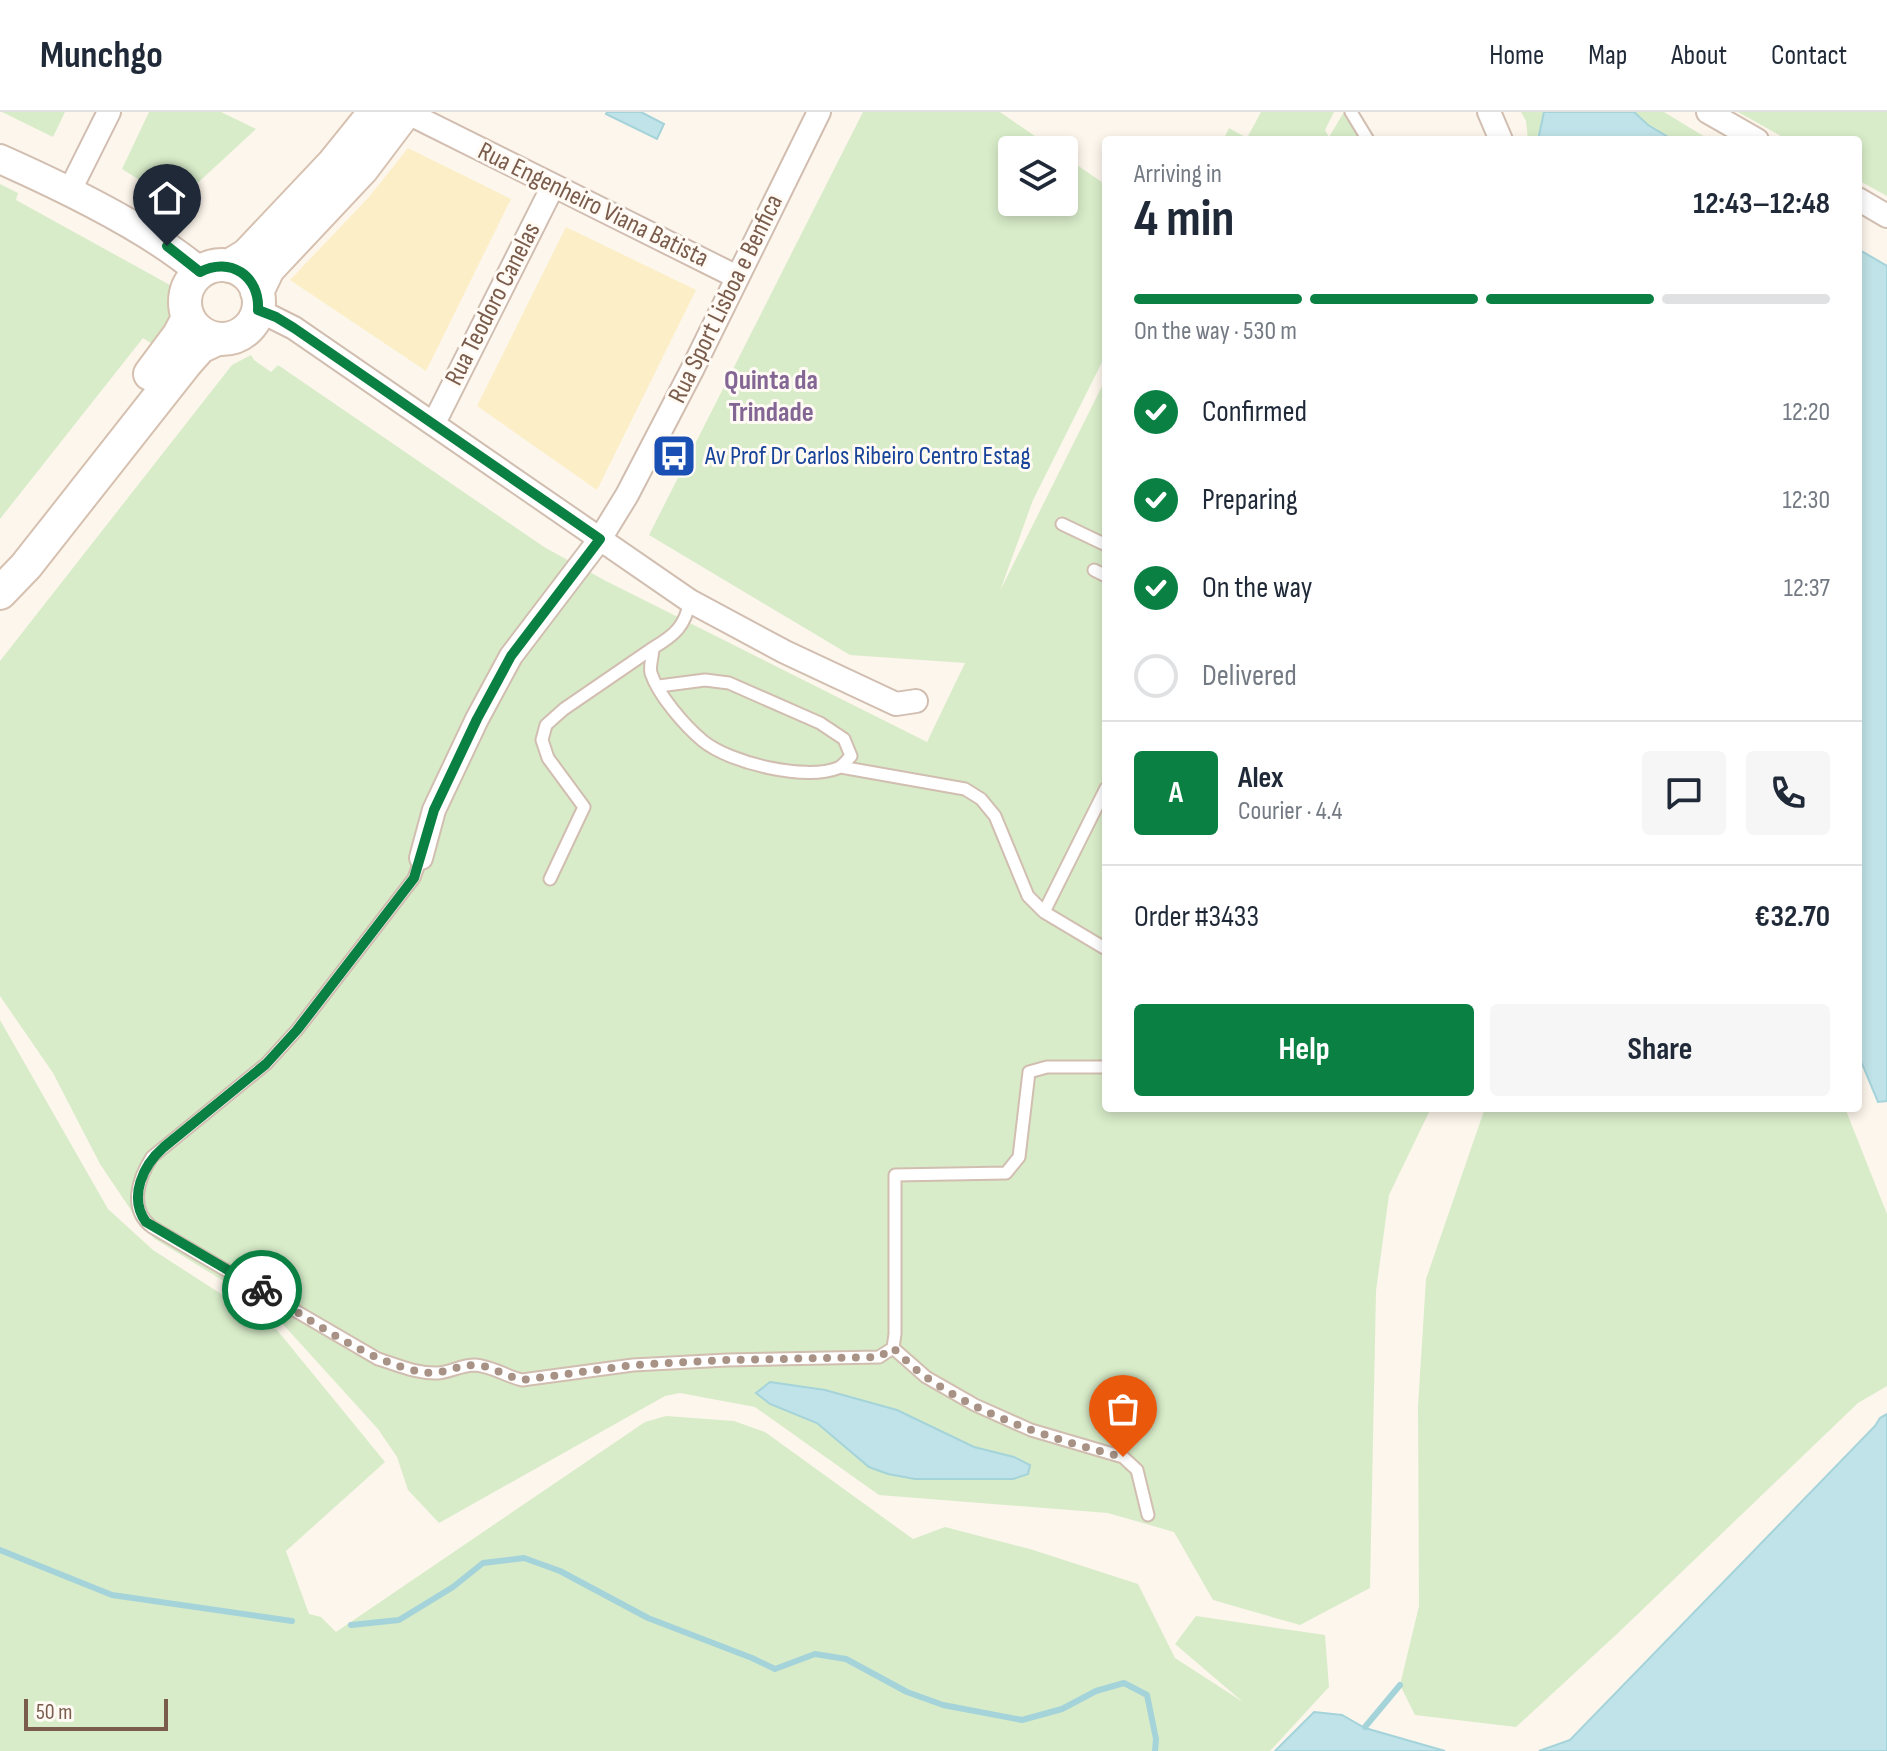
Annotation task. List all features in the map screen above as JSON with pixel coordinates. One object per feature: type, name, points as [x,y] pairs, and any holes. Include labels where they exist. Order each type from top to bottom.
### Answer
[{"type":"main road","points":[[375,112],[333,164],[247,255],[189,285],[185,310],[200,332],[217,339],[227,339],[245,331],[251,324],[268,269],[362,169],[405,112]]},
{"type":"main road","points":[[215,269],[247,275],[258,301]]},
{"type":"main road","points":[[0,563],[167,353],[188,318]]},
{"type":"main road","points":[[0,593],[26,566],[187,362],[200,347],[217,339]]},
{"type":"street","points":[[69,192],[109,112]]},
{"type":"street","name":"Rua Engenheiro Viana Batista","points":[[405,112],[737,277]]},
{"type":"street","name":"Rua Sport Lisboa e Benfica","points":[[421,858],[434,810],[477,719],[511,656],[600,539],[634,483],[819,112]]},
{"type":"street","points":[[1489,112],[1499,136]]},
{"type":"street","points":[[1708,112],[1750,136]]},
{"type":"street","points":[[0,159],[215,269]]},
{"type":"street","name":"Rua Teodoro Canelas","points":[[434,423],[553,186]]},
{"type":"street","points":[[1862,201],[1887,216]]},
{"type":"street","points":[[258,301],[276,317],[690,601],[785,652],[896,704],[916,701]]},
{"type":"lane","points":[[1351,112],[1366,136]]},
{"type":"lane","points":[[1062,524],[1102,543]]},
{"type":"lane","points":[[1094,570],[1102,574]]},
{"type":"lane","points":[[550,879],[584,807],[548,758],[542,740],[546,725],[564,709],[667,640],[686,620],[690,601]]},
{"type":"lane","points":[[653,648],[651,671],[671,708],[705,742],[739,760],[777,769],[818,772],[841,767],[965,789],[981,799],[995,816],[1028,896],[1044,912],[1102,947]]},
{"type":"lane","points":[[659,686],[705,680],[742,688],[820,723],[844,739],[851,756],[841,767]]},
{"type":"lane","points":[[1044,912],[1102,796]]},
{"type":"lane","points":[[421,858],[414,878],[297,1030],[266,1064],[152,1157],[138,1189],[138,1209],[146,1222],[378,1359],[424,1373],[442,1373],[457,1367],[476,1365],[522,1380],[633,1365],[879,1357],[893,1348]]},
{"type":"lane","points":[[1102,1067],[1047,1067],[1029,1072],[1019,1157],[1006,1173],[895,1175],[893,1348],[926,1377],[975,1405],[1031,1430],[1123,1457],[1137,1470],[1148,1515]]},
{"type":"green space","points":[[2,112],[65,112],[53,137]]},
{"type":"green space","points":[[149,112],[221,112],[256,129],[176,203],[122,169]]},
{"type":"green space","points":[[863,112],[1000,112],[1035,136],[998,136],[998,216],[1078,216],[1078,166],[1102,182],[1102,362],[1033,500],[1000,591],[1102,386],[1102,1112],[1429,1112],[1389,1195],[1376,1291],[1370,1588],[1300,1625],[1213,1600],[1174,1532],[1108,1513],[879,1495],[755,1407],[680,1393],[665,1396],[439,1523],[408,1490],[397,1457],[378,1429],[280,1321],[248,1296],[155,1239],[141,1225],[100,1164],[53,1073],[0,996],[0,661],[232,365],[251,355],[271,372],[278,365],[544,547],[927,742],[965,663],[850,655],[649,535]]},
{"type":"green space","points":[[1261,112],[1334,112],[1325,130],[1328,136],[1248,136]]},
{"type":"green space","points":[[1344,112],[1351,112],[1366,136],[1330,136]]},
{"type":"green space","points":[[1521,112],[1664,112],[1703,136],[1528,136],[1526,121]]},
{"type":"green space","points":[[1738,112],[1887,112],[1887,196],[1862,182],[1862,136],[1781,136]]},
{"type":"green space","points":[[1229,128],[1243,136],[1225,136]]},
{"type":"green space","points":[[0,184],[18,193],[16,200],[170,285],[170,320],[154,345],[143,338],[0,519]]},
{"type":"green space","points":[[0,1020],[108,1209],[153,1250],[277,1330],[385,1462],[286,1551],[309,1614],[321,1617],[336,1632],[645,1422],[666,1416],[734,1421],[765,1432],[913,1539],[945,1527],[1030,1549],[1138,1584],[1175,1658],[1243,1702],[1175,1644],[1196,1616],[1325,1635],[1329,1687],[1270,1751],[0,1751]]},
{"type":"green space","points":[[1484,1112],[1847,1112],[1887,1214],[1887,1386],[1858,1403],[1516,1727],[1415,1715],[1400,1685],[1419,1606],[1418,1406],[1426,1279]]},
{"type":"sand","points":[[408,148],[511,199],[426,371],[290,280],[369,197]]},
{"type":"sand","points":[[566,227],[696,290],[597,490],[477,406]]},
{"type":"water","points":[[607,112],[641,112],[664,124],[657,139]]},
{"type":"water","points":[[1544,112],[1634,112],[1666,136],[1539,136]]},
{"type":"water","points":[[1862,251],[1887,266],[1887,1101],[1878,1102],[1862,1064]]},
{"type":"water","points":[[770,1382],[825,1390],[897,1410],[974,1447],[1014,1457],[1030,1465],[1028,1474],[1013,1479],[915,1479],[888,1474],[869,1467],[817,1423],[770,1404],[756,1393]]},
{"type":"water","points":[[1887,1414],[1887,1751],[1539,1751],[1570,1740]]},
{"type":"water","points":[[1314,1712],[1342,1715],[1365,1728],[1445,1751],[1275,1751]]},
{"type":"waterway","points":[[0,1550],[112,1595],[292,1621]]},
{"type":"waterway","points":[[351,1625],[399,1620],[453,1587],[483,1563],[524,1558],[560,1571],[648,1618],[775,1669],[815,1654],[846,1659],[907,1692],[943,1705],[1022,1720],[1062,1709],[1096,1691],[1124,1683],[1147,1695],[1156,1739],[1155,1751]]},
{"type":"waterway","points":[[1365,1727],[1400,1685]]},
{"type":"way so far","points":[[262,1290],[378,1359],[424,1373],[442,1373],[457,1367],[476,1365],[522,1380],[633,1365],[879,1357],[893,1348],[926,1377],[975,1405],[1031,1430],[1123,1457]]},
{"type":"place","name":"Av Prof Dr Carlos Ribeiro Centro Estag","points":[[674,456]]},
{"type":"district","name":"Quinta da Trindade","points":[[771,396]]},
{"type":"route","points":[[167,246],[200,272],[229,266],[247,275],[257,292],[258,310],[294,328],[600,539],[511,656],[434,810],[414,878],[297,1030],[266,1064],[152,1157],[145,1169],[138,1189],[138,1209],[146,1222],[262,1290]]}]
